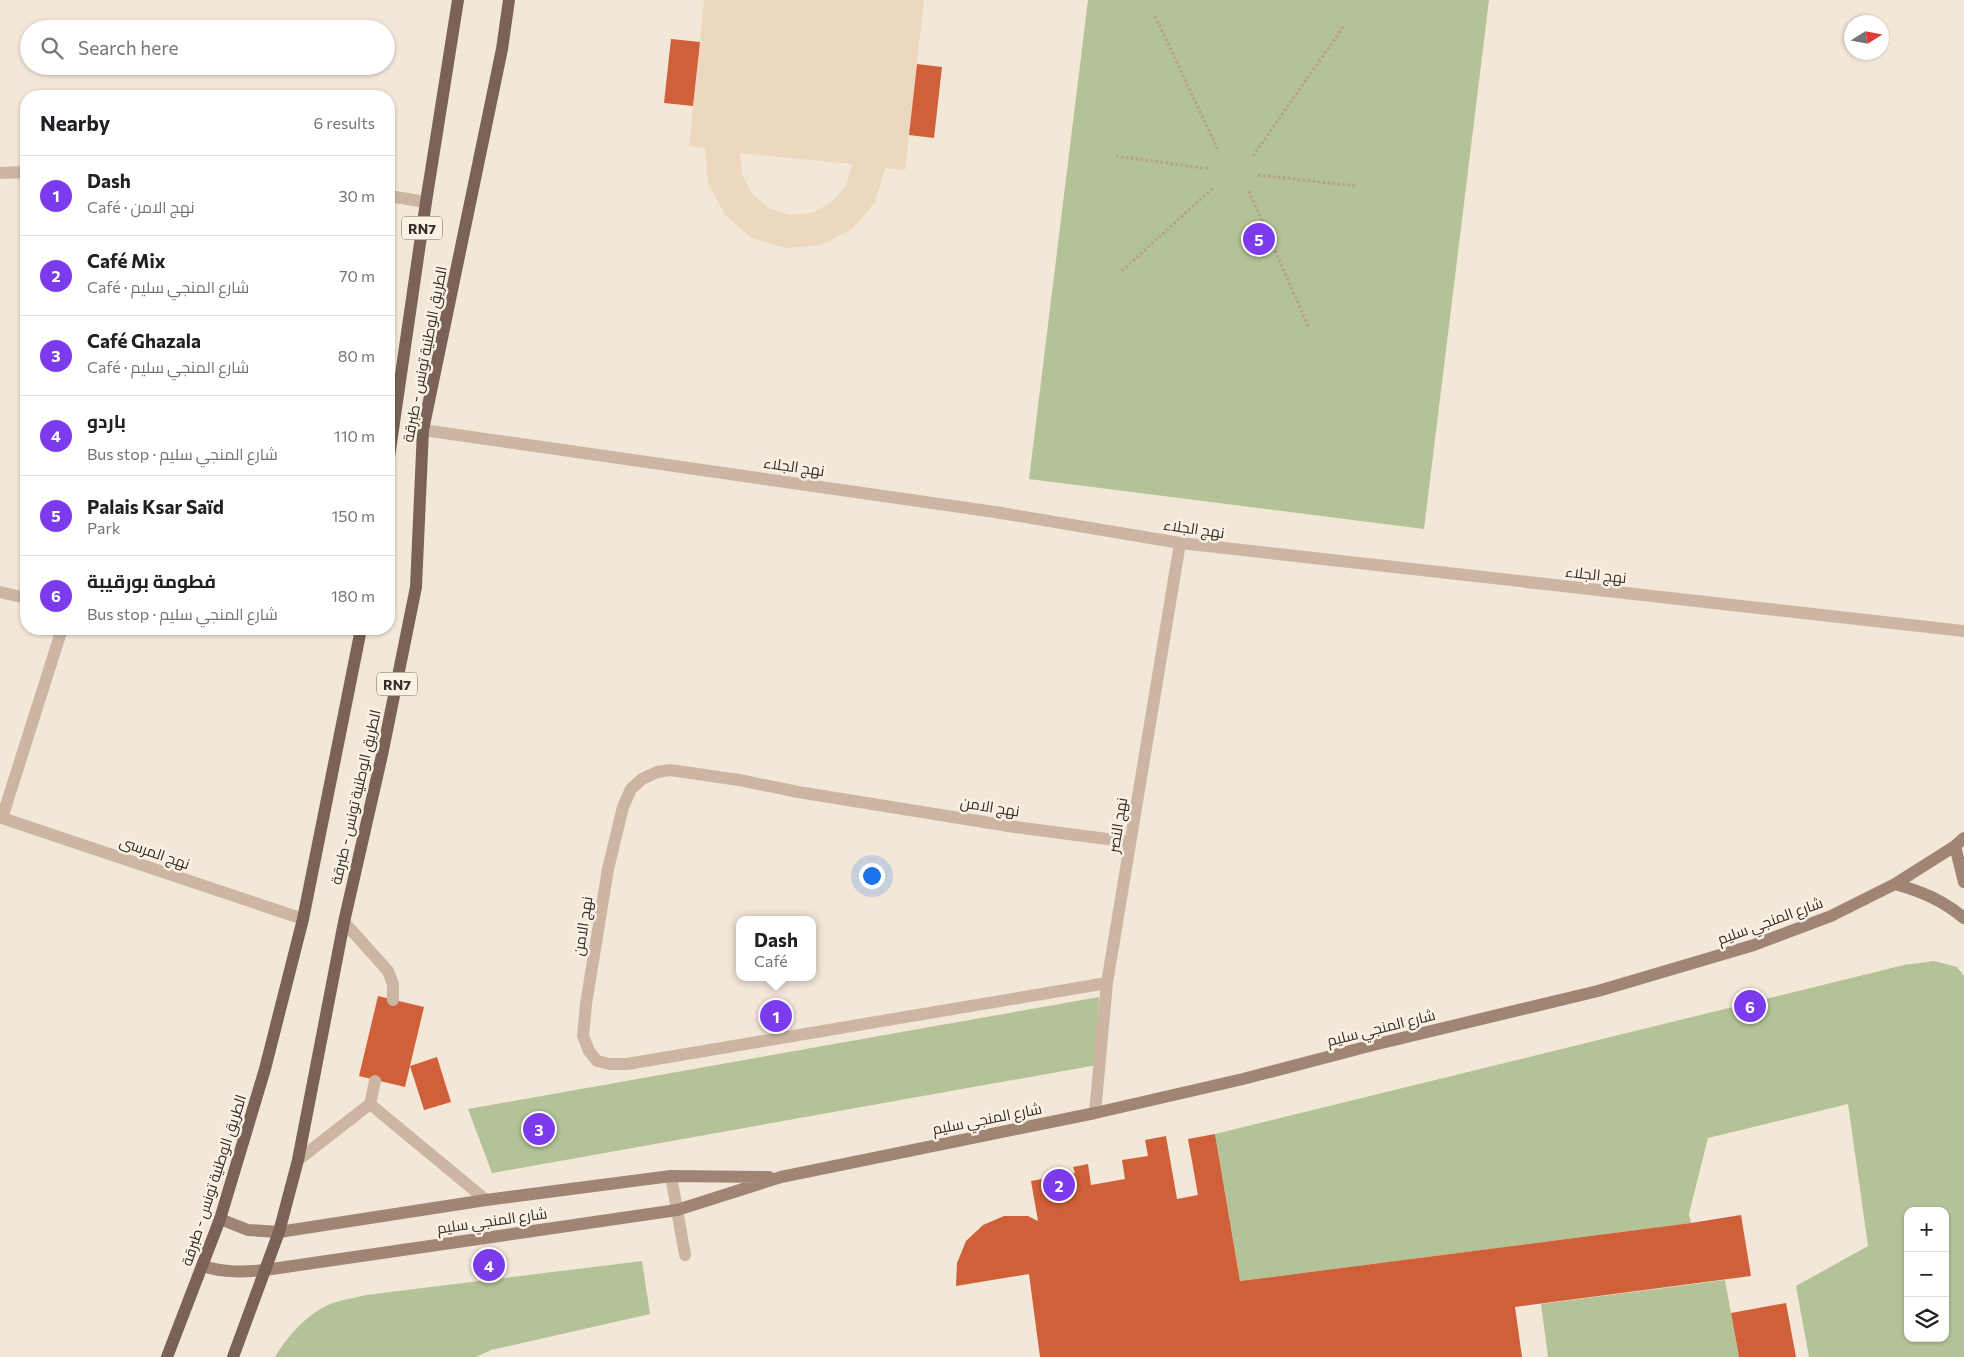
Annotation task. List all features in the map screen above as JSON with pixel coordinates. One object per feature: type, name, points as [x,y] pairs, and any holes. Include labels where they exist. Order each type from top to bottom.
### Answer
[{"type":"main road","name":"الطريق الوطنية تونس - طبرقة","points":[[395,416],[458,0]]},
{"type":"main road","name":"الطريق الوطنية تونس - طبرقة","points":[[233,1357],[279,1232],[298,1160],[344,922],[382,756],[416,587],[423,430],[502,49],[509,0]]},
{"type":"main road","name":"الطريق الوطنية تونس - طبرقة","points":[[167,1357],[220,1219],[265,1069],[303,919],[361,635]]},
{"type":"main road","points":[[1959,842],[1964,882]]},
{"type":"main road","name":"شارع المنجي سليم","points":[[203,1266],[215,1270],[266,1270],[677,1210],[781,1177],[1095,1113],[1243,1079],[1373,1045],[1598,991],[1754,945],[1831,916],[1895,884],[1959,842]]},
{"type":"main road","points":[[1895,884],[1938,899],[1964,918]]},
{"type":"main road","name":"شارع المنجي سليم","points":[[220,1219],[248,1230],[279,1232],[486,1200],[670,1176],[781,1177]]},
{"type":"street","points":[[0,173],[20,172]]},
{"type":"street","points":[[395,197],[426,202]]},
{"type":"street","name":"نهج الجلاء","points":[[423,430],[985,510],[1180,543],[1964,632]]},
{"type":"street","name":"نهج النصر","points":[[1095,1113],[1107,983],[1180,543]]},
{"type":"street","points":[[0,592],[20,597]]},
{"type":"street","points":[[1,816],[60,635]]},
{"type":"street","name":"نهج الامن","points":[[1107,983],[628,1064],[610,1064],[597,1061],[589,1051],[583,1036],[586,1004],[608,869],[623,807],[631,789],[642,779],[657,772],[670,770],[739,780],[798,792],[1015,827],[1130,842]]},
{"type":"street","name":"نهج المرسى","points":[[1,816],[303,919]]},
{"type":"street","points":[[344,922],[388,971],[393,984],[393,1000]]},
{"type":"street","points":[[298,1160],[370,1104],[375,1080]]},
{"type":"street","points":[[370,1104],[486,1200]]},
{"type":"street","points":[[670,1176],[685,1255]]},
{"type":"path","points":[[1155,16],[1219,152]]},
{"type":"path","points":[[1254,156],[1343,27]]},
{"type":"path","points":[[1116,156],[1209,169]]},
{"type":"path","points":[[1258,175],[1356,186]]},
{"type":"path","points":[[1122,271],[1214,187]]},
{"type":"path","points":[[1249,191],[1309,328]]},
{"type":"green space","points":[[1088,0],[1489,0],[1424,529],[1029,479]]},
{"type":"green space","points":[[1934,961],[1957,967],[1964,976],[1964,1357],[1809,1357],[1796,1286],[1868,1246],[1848,1104],[1708,1138],[1689,1214],[1691,1223],[1240,1281],[1215,1134],[1904,965]]},
{"type":"green space","points":[[1099,997],[1097,1065],[492,1173],[468,1109]]},
{"type":"green space","points":[[642,1261],[650,1314],[491,1350],[476,1357],[275,1357],[291,1334],[312,1315],[328,1305],[342,1300],[366,1295]]},
{"type":"green space","points":[[1725,1280],[1739,1357],[1548,1357],[1541,1304]]},
{"type":"shaded area","points":[[704,0],[924,0],[905,170],[885,168],[875,202],[852,229],[821,245],[786,248],[752,238],[725,215],[708,183],[705,148],[689,146]],"holes":[[[740,153],[852,164],[846,186],[832,202],[812,213],[790,215],[769,208],[752,194],[742,174]]]},
{"type":"building","points":[[671,39],[700,42],[693,106],[664,103]]},
{"type":"building","points":[[917,64],[942,67],[934,138],[909,135]]},
{"type":"building","points":[[378,996],[424,1007],[405,1087],[359,1076]]},
{"type":"building","points":[[437,1057],[451,1102],[424,1110],[410,1066]]},
{"type":"building","points":[[1215,1134],[1240,1281],[1741,1215],[1751,1276],[1515,1307],[1522,1357],[1040,1357],[1029,1274],[956,1286],[957,1263],[966,1241],[983,1225],[1004,1216],[1028,1216],[1038,1221],[1031,1181],[1075,1173],[1073,1167],[1088,1164],[1091,1185],[1125,1179],[1122,1160],[1148,1156],[1145,1140],[1166,1136],[1177,1199],[1198,1195],[1188,1139]]},
{"type":"building","points":[[1786,1303],[1796,1357],[1739,1357],[1731,1313]]},
{"type":"place","name":"Palais Ksar Saïd","points":[[1259,239]]},
{"type":"place","name":"فطومة بورقيبة","points":[[1750,1006]]},
{"type":"place","name":"Dash","points":[[776,1016]]},
{"type":"place","name":"Café Ghazala","points":[[539,1129]]},
{"type":"place","name":"Café Mix","points":[[1059,1185]]},
{"type":"place","name":"باردو","points":[[489,1265]]}]
